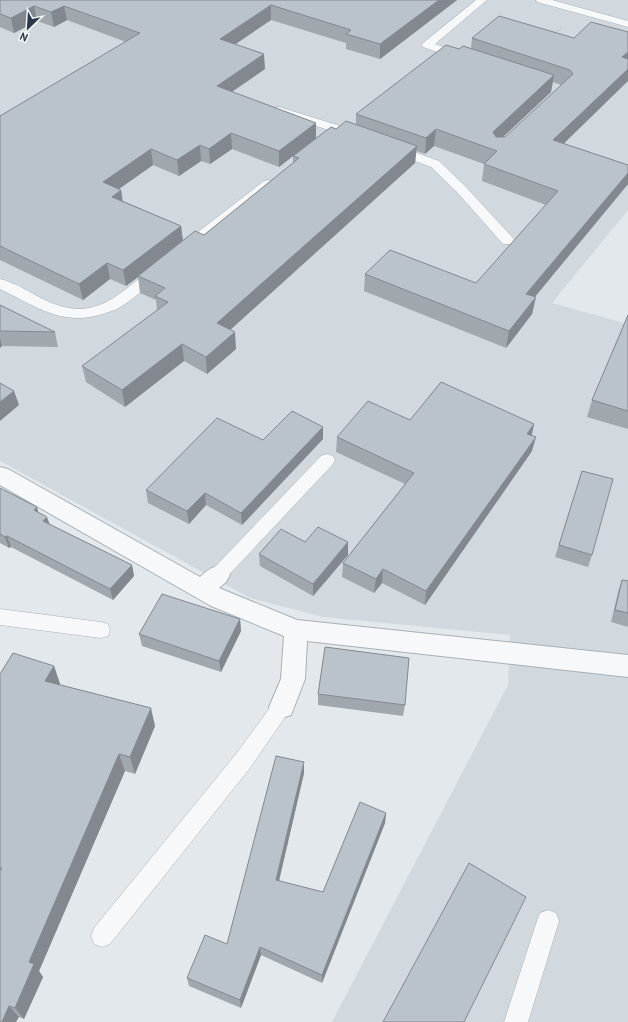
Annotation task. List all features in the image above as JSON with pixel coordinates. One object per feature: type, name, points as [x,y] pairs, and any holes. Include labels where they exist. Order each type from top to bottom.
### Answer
[{"type":"street","points":[[0,475],[210,582],[219,599],[296,630],[628,666]]},
{"type":"street","points":[[282,707],[293,679],[296,630]]},
{"type":"lane","points":[[472,60],[427,45],[482,0]]},
{"type":"lane","points":[[541,0],[628,24]]},
{"type":"lane","points":[[271,107],[368,140]]},
{"type":"lane","points":[[325,139],[338,129]]},
{"type":"lane","points":[[383,145],[435,164],[476,205],[508,241]]},
{"type":"lane","points":[[0,283],[43,304],[69,314],[90,313],[112,306],[275,178]]},
{"type":"lane","points":[[210,582],[327,460]]},
{"type":"lane","points":[[0,617],[101,630]]},
{"type":"lane","points":[[102,936],[243,760],[282,707]]},
{"type":"lane","points":[[516,1022],[548,921]]},
{"type":"shaded area","points":[[36,0],[628,0],[628,210],[552,303],[628,324],[628,1022],[332,1022],[508,685],[510,635],[323,617],[250,598],[0,461],[0,19]]},
{"type":"building","points":[[0,0],[439,0],[380,44],[346,34],[351,30],[271,5],[220,39],[264,54],[217,86],[316,123],[279,151],[231,133],[209,149],[200,145],[177,160],[151,149],[103,182],[121,190],[112,197],[181,226],[123,270],[107,263],[79,284],[0,246],[0,116],[140,33],[64,6],[51,12],[34,6],[11,18],[0,14]]},
{"type":"building","points":[[499,16],[574,38],[591,22],[628,32],[628,52],[622,57],[628,59],[628,69],[553,140],[628,165],[628,173],[526,294],[536,297],[509,331],[365,274],[390,250],[476,283],[558,191],[484,164],[497,151],[436,129],[426,138],[356,114],[446,45],[459,49],[463,46],[554,75],[493,132],[496,137],[505,137],[573,74],[570,70],[472,38]]},
{"type":"building","points":[[346,121],[417,146],[217,323],[235,332],[206,357],[182,344],[122,390],[82,366],[168,302],[155,296],[165,288],[138,276],[195,231],[204,235],[299,158],[293,156],[331,127],[336,129]]},
{"type":"building","points":[[0,305],[55,332],[0,331]]},
{"type":"building","points":[[628,315],[628,411],[592,400]]},
{"type":"building","points":[[441,382],[534,424],[527,434],[536,437],[426,591],[383,569],[376,579],[343,563],[414,473],[337,437],[368,401],[410,420]]},
{"type":"building","points":[[0,383],[14,391],[0,402]]},
{"type":"building","points":[[292,411],[323,427],[241,513],[205,493],[187,511],[146,490],[217,418],[263,440]]},
{"type":"building","points":[[582,471],[613,479],[592,555],[559,545]]},
{"type":"building","points":[[0,488],[37,507],[34,510],[47,517],[43,521],[132,565],[110,589],[7,536],[5,537],[0,534]]},
{"type":"building","points":[[318,527],[348,542],[313,584],[259,554],[281,529],[305,542]]},
{"type":"building","points":[[622,580],[628,581],[628,613],[615,610]]},
{"type":"building","points":[[162,594],[240,619],[219,661],[139,634]]},
{"type":"building","points":[[325,647],[409,658],[405,705],[318,694]]},
{"type":"building","points":[[13,653],[54,666],[45,681],[151,708],[130,757],[119,754],[29,962],[34,964],[15,1008],[9,1006],[2,1022],[0,1022],[0,871],[2,868],[0,868],[0,674]]},
{"type":"building","points":[[276,756],[304,762],[276,880],[323,892],[360,802],[386,813],[322,975],[260,947],[240,1000],[187,978],[205,935],[227,944]]},
{"type":"building","points":[[469,863],[526,897],[464,1022],[383,1022]]}]
